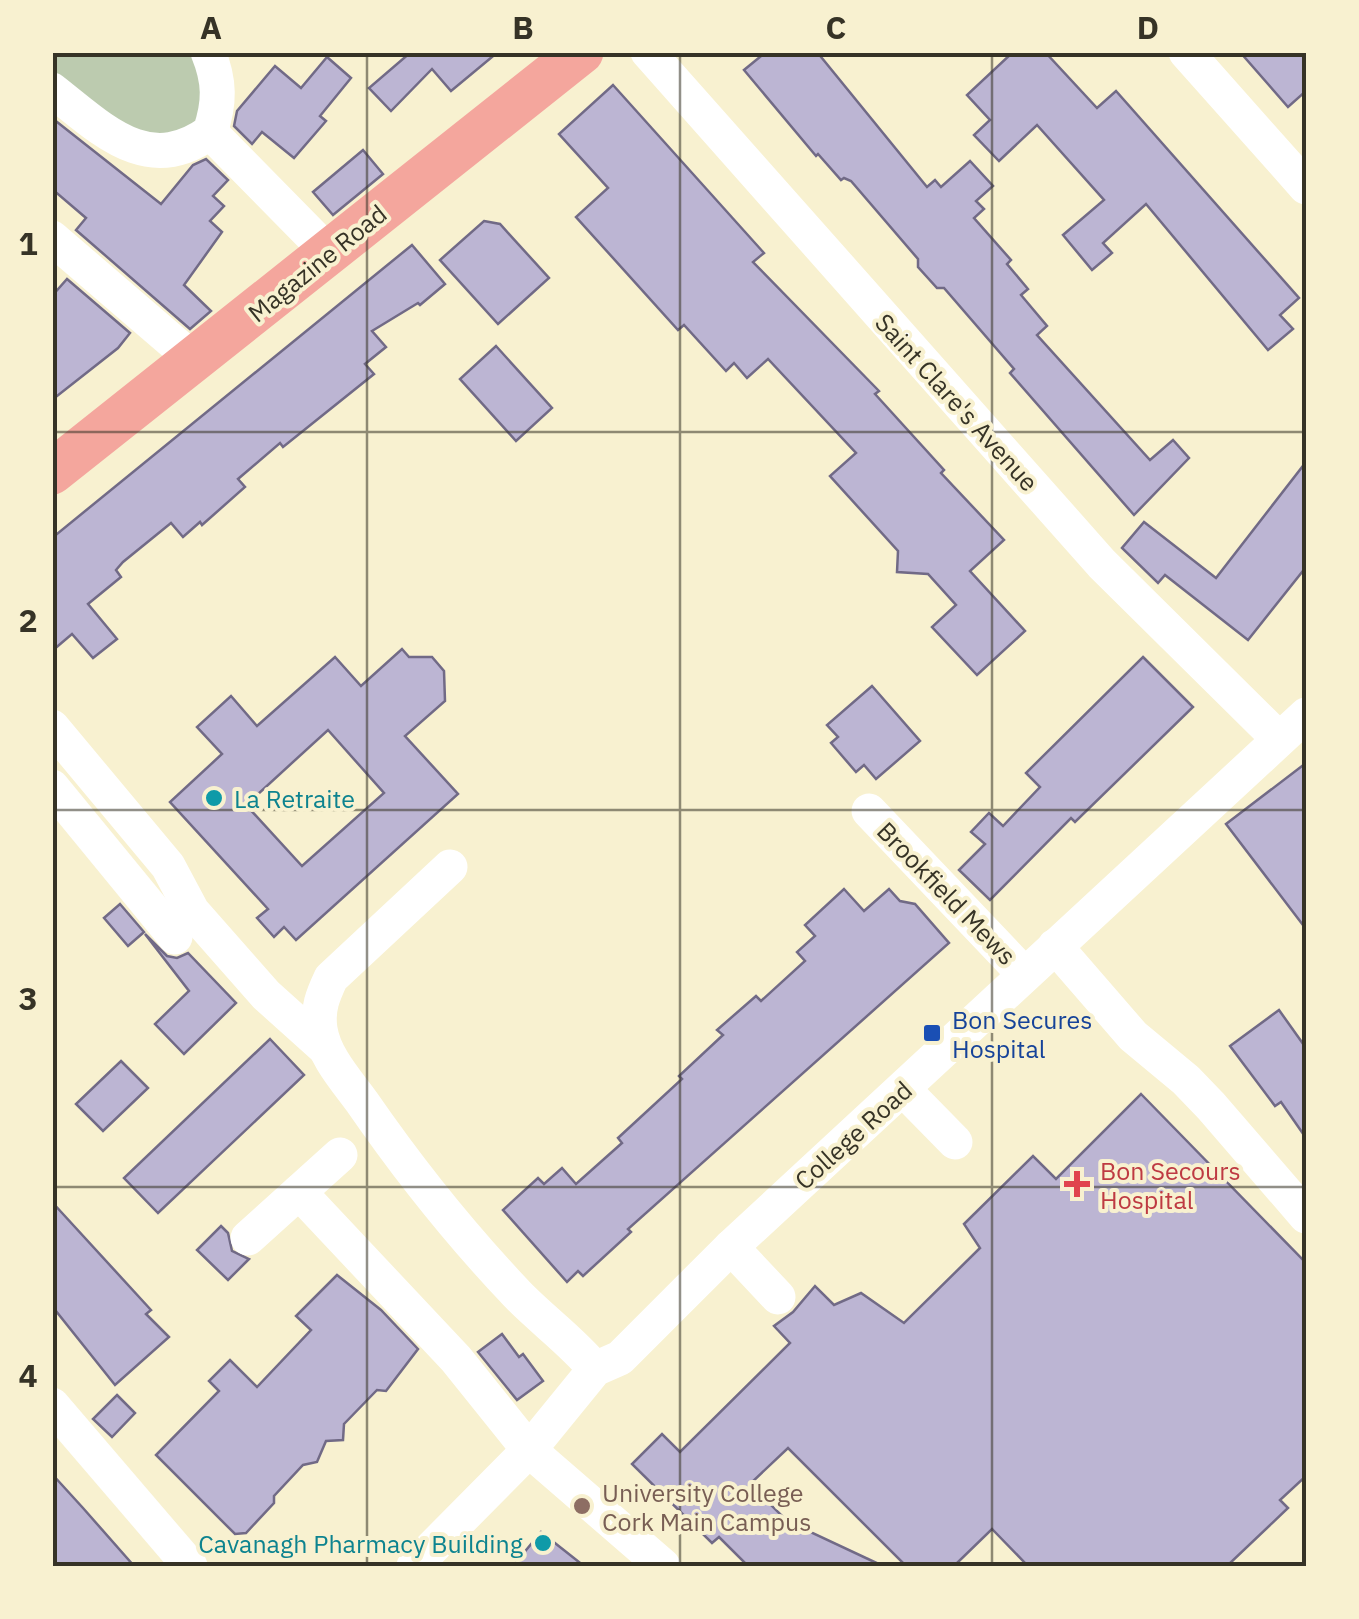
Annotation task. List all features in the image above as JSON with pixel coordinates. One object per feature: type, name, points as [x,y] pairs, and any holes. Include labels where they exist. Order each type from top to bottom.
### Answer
[{"type":"main road","name":"Magazine Road","points":[[52,472],[581,52]]},
{"type":"street","points":[[52,90],[113,138],[144,149],[182,147],[210,132],[219,94],[208,52]]},
{"type":"street","name":"Saint Clare's Avenue","points":[[648,52],[1102,564],[1279,739]]},
{"type":"street","points":[[1186,52],[1306,187]]},
{"type":"street","points":[[210,132],[330,254]]},
{"type":"street","points":[[52,238],[194,360]]},
{"type":"street","name":"College Road","points":[[414,1566],[528,1450],[595,1368],[620,1358],[732,1246],[1306,715]]},
{"type":"street","points":[[52,727],[168,866],[192,912],[266,995],[324,1048],[448,1218],[539,1318],[595,1368]]},
{"type":"street","points":[[52,787],[175,936]]},
{"type":"street","name":"Brookfield Mews","points":[[869,812],[1024,974]]},
{"type":"street","points":[[324,1048],[318,1014],[331,978],[450,867]]},
{"type":"street","points":[[1054,946],[1133,1036],[1186,1080],[1306,1216]]},
{"type":"street","points":[[904,1090],[955,1142]]},
{"type":"street","points":[[248,1238],[340,1154]]},
{"type":"street","points":[[298,1192],[456,1359],[528,1450],[663,1566]]},
{"type":"street","points":[[732,1246],[778,1297]]},
{"type":"street","points":[[52,1405],[190,1566]]},
{"type":"green space","points":[[53,53],[193,53],[202,68],[203,119],[183,136],[133,134],[53,77]]},
{"type":"building","points":[[411,52],[498,52],[451,91],[432,69],[391,111],[369,88]]},
{"type":"building","points":[[766,52],[817,52],[927,187],[935,180],[941,187],[970,161],[993,186],[976,201],[984,209],[974,218],[1011,260],[1007,264],[1028,289],[1021,295],[1047,326],[1037,335],[1150,460],[1173,440],[1189,458],[1134,515],[1010,373],[1014,369],[944,288],[937,288],[918,267],[918,259],[851,181],[841,180],[816,156],[744,70]]},
{"type":"building","points":[[1013,52],[1045,52],[1097,108],[1116,91],[1299,298],[1280,315],[1293,329],[1268,350],[1146,204],[1103,243],[1112,253],[1092,270],[1063,235],[1104,200],[1037,125],[999,161],[974,135],[990,120],[967,95]]},
{"type":"building","points":[[1240,52],[1306,52],[1306,91],[1288,107]]},
{"type":"building","points":[[327,57],[351,78],[320,116],[326,121],[294,158],[262,132],[252,144],[234,126],[237,111],[275,66],[301,88]]},
{"type":"building","points":[[613,85],[764,253],[753,262],[879,391],[875,394],[944,470],[941,473],[1004,540],[970,571],[1025,631],[977,675],[932,627],[956,605],[928,574],[897,572],[898,551],[830,476],[856,453],[768,359],[747,378],[734,363],[726,371],[684,325],[678,330],[576,217],[608,188],[559,134]]},
{"type":"building","points":[[52,118],[161,204],[193,165],[206,159],[228,180],[213,196],[224,206],[210,221],[222,232],[184,285],[211,311],[190,329],[76,230],[86,218],[52,189]]},
{"type":"building","points":[[363,150],[383,174],[333,215],[313,192]]},
{"type":"building","points":[[484,221],[500,224],[549,278],[498,324],[440,260]]},
{"type":"building","points":[[412,245],[445,284],[420,305],[372,331],[386,347],[365,364],[374,374],[238,479],[245,487],[202,525],[200,522],[183,537],[171,523],[123,562],[116,570],[121,577],[88,604],[117,639],[93,658],[72,634],[52,651],[52,538]]},
{"type":"building","points":[[67,279],[130,333],[118,348],[52,400],[52,296]]},
{"type":"building","points":[[496,346],[552,408],[516,441],[460,379]]},
{"type":"building","points":[[1306,462],[1306,567],[1248,640],[1165,575],[1158,583],[1122,548],[1144,522],[1216,578]]},
{"type":"building","name":"La Retraite","points":[[402,649],[409,657],[432,657],[444,671],[445,701],[405,736],[458,794],[296,940],[284,927],[274,937],[257,918],[268,909],[170,802],[222,754],[197,727],[231,696],[257,726],[335,657],[361,686]],"holes":[[[328,730],[384,793],[302,866],[246,805]]]},
{"type":"building","points":[[1143,657],[1193,707],[1075,822],[1071,818],[990,900],[959,870],[985,844],[971,832],[989,813],[1003,826],[1040,787],[1026,773]]},
{"type":"building","points":[[872,686],[920,741],[876,779],[864,765],[856,772],[831,743],[838,737],[827,725]]},
{"type":"building","points":[[1306,763],[1306,929],[1226,824]]},
{"type":"building","points":[[844,889],[864,911],[889,889],[900,901],[915,904],[949,943],[628,1229],[631,1232],[583,1276],[578,1271],[567,1282],[503,1210],[538,1178],[544,1184],[562,1168],[576,1184],[622,1143],[618,1138],[723,1035],[717,1030],[756,996],[761,1001],[805,961],[797,952],[815,936],[805,925]]},
{"type":"building","points":[[120,904],[144,932],[128,946],[104,918]]},
{"type":"building","points":[[145,934],[167,956],[177,958],[188,953],[236,1003],[184,1054],[155,1024],[189,991]]},
{"type":"building","points":[[1279,1010],[1306,1048],[1306,1138],[1281,1102],[1275,1106],[1230,1046]]},
{"type":"building","points":[[270,1039],[304,1075],[158,1213],[124,1178]]},
{"type":"building","points":[[121,1061],[148,1088],[103,1131],[76,1104]]},
{"type":"building","name":"Bon Secours Hospital","points":[[1141,1094],[1306,1263],[1306,1476],[1280,1500],[1288,1508],[1227,1566],[1028,1566],[992,1529],[954,1566],[906,1566],[788,1448],[750,1484],[787,1521],[883,1566],[748,1566],[719,1537],[712,1543],[632,1464],[662,1434],[680,1452],[790,1343],[774,1326],[793,1312],[815,1286],[834,1305],[861,1293],[904,1323],[980,1248],[964,1224],[1033,1156],[1056,1179]]},
{"type":"building","points":[[52,1202],[151,1310],[146,1314],[169,1337],[115,1385],[52,1306]]},
{"type":"building","points":[[221,1226],[228,1233],[232,1251],[249,1259],[228,1280],[197,1250]]},
{"type":"building","points":[[337,1275],[381,1310],[418,1349],[386,1391],[377,1390],[344,1424],[343,1440],[326,1441],[317,1462],[303,1465],[246,1533],[235,1534],[156,1455],[219,1391],[209,1381],[230,1360],[257,1387],[311,1330],[296,1316]]},
{"type":"building","points":[[502,1334],[543,1381],[517,1400],[478,1352]]},
{"type":"building","points":[[117,1395],[135,1413],[112,1437],[93,1419]]},
{"type":"building","points":[[52,1474],[83,1508],[134,1566],[52,1566]]},
{"type":"building","name":"Cavanagh Pharmacy Building","points":[[541,1532],[584,1566],[513,1566]]},
{"type":"place","name":"La Retraite","points":[[214,798]]},
{"type":"place","name":"Bon Secures Hospital","points":[[932,1033]]},
{"type":"place","name":"Bon Secours Hospital","points":[[1077,1184]]},
{"type":"place","name":"University College Cork Main Campus","points":[[582,1506]]},
{"type":"place","name":"Cavanagh Pharmacy Building","points":[[543,1543]]}]
